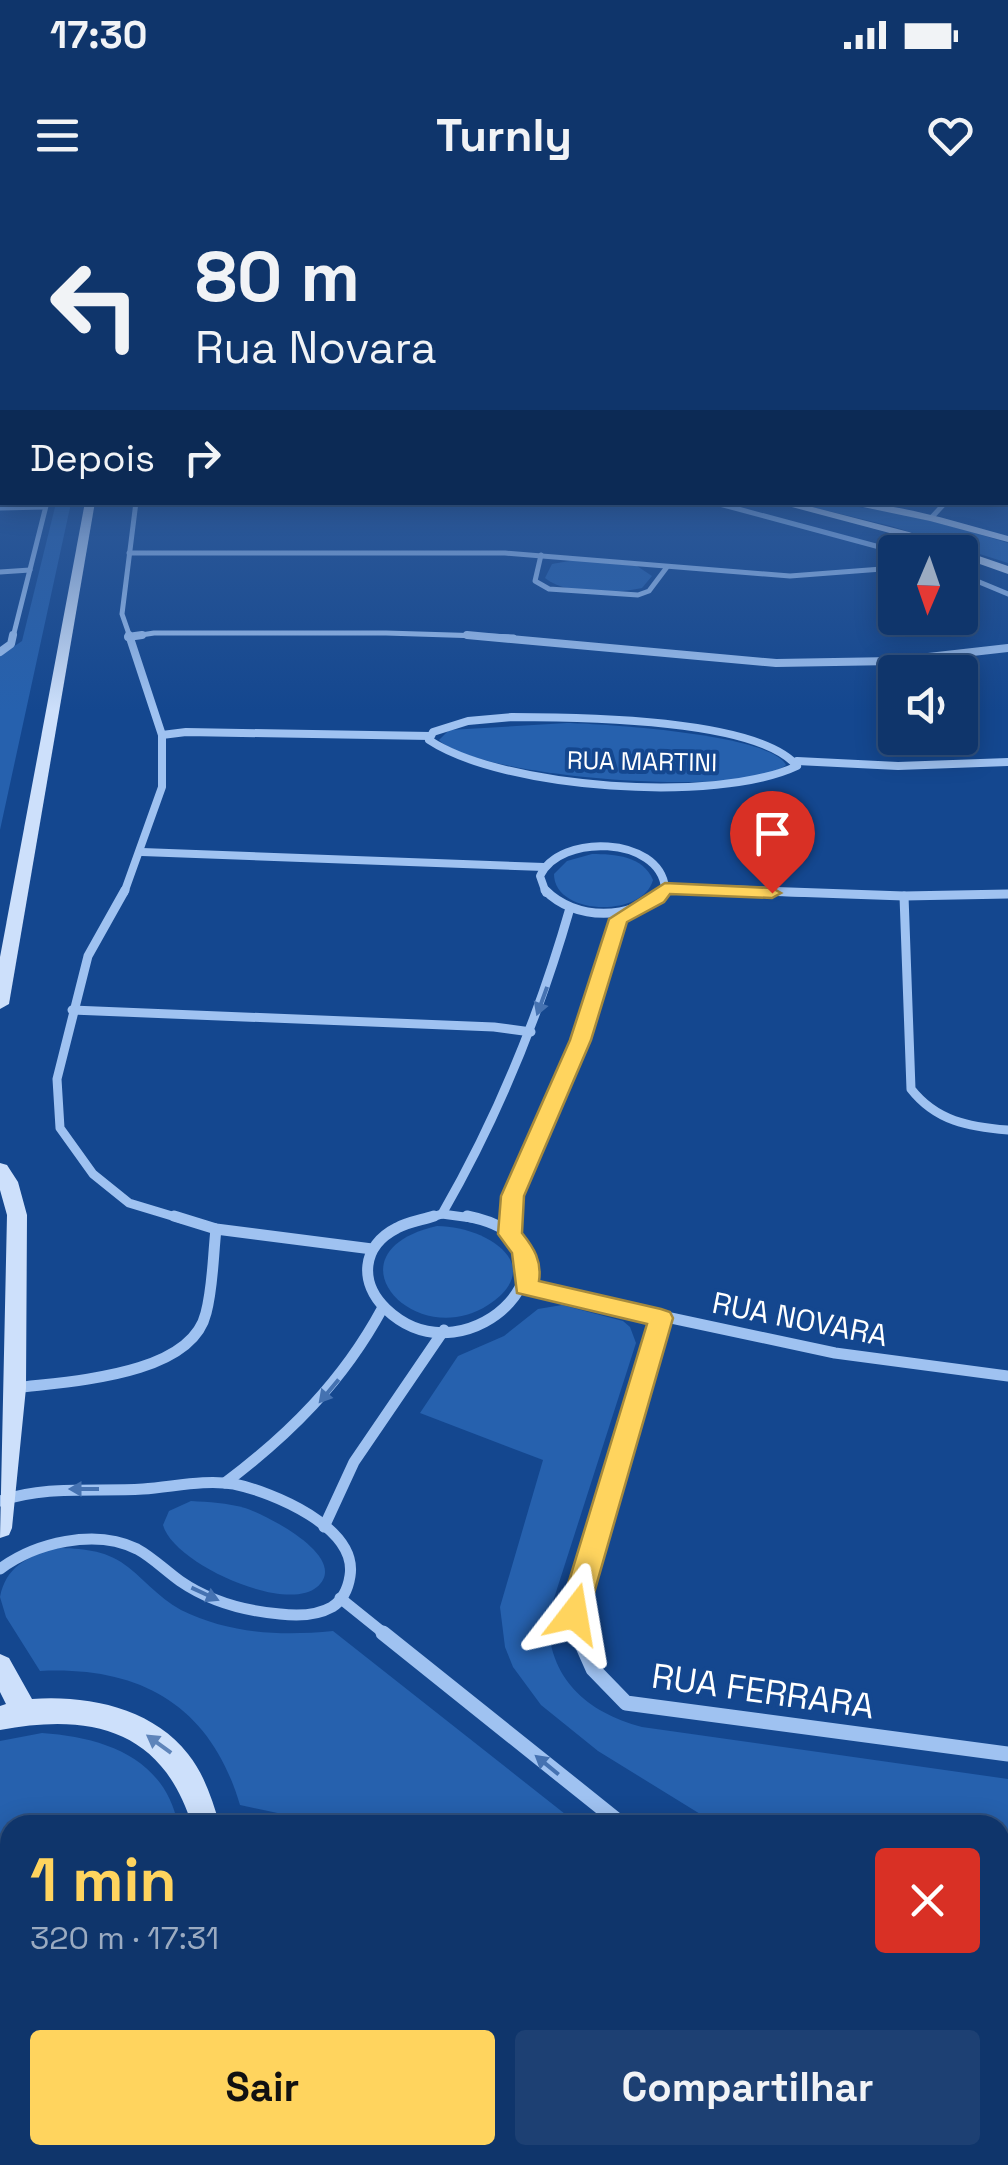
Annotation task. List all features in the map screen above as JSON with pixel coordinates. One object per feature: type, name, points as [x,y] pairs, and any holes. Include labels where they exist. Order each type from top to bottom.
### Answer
[{"type":"street","points":[[0,652],[11,644],[40,528]]},
{"type":"street","points":[[0,1004],[85,528]]},
{"type":"street","points":[[132,528],[122,614],[162,735],[162,787],[142,852],[88,956],[56,1078],[60,1128],[84,1164],[129,1203],[216,1228],[372,1249]]},
{"type":"street","points":[[808,528],[878,547]]},
{"type":"street","points":[[880,528],[1008,570]]},
{"type":"street","points":[[967,528],[1008,539]]},
{"type":"street","points":[[129,553],[541,555],[790,576],[878,569]]},
{"type":"street","points":[[541,555],[536,584],[567,591],[638,595],[649,591],[667,567]]},
{"type":"street","points":[[0,572],[30,570]]},
{"type":"street","points":[[978,582],[1008,594]]},
{"type":"street","points":[[128,637],[154,633],[484,636],[591,643],[694,658],[813,663],[926,658],[1008,648]]},
{"type":"street","name":"RUA MARTINI","points":[[162,735],[186,732],[430,736],[444,726],[466,723],[596,719],[717,734],[785,751],[796,761],[898,766],[1008,762]]},
{"type":"street","name":"RUA MARTINI","points":[[430,736],[436,748],[492,767],[607,785],[743,782],[789,774],[796,761]]},
{"type":"street","points":[[665,888],[666,878],[660,868],[634,852],[615,848],[564,853],[544,867],[540,876],[546,893],[570,908],[606,914],[644,906],[665,888],[904,896],[1008,894]]},
{"type":"street","points":[[142,852],[544,867]]},
{"type":"street","points":[[904,896],[912,1089],[924,1106],[948,1120],[1008,1130]]},
{"type":"street","points":[[442,1214],[483,1142],[530,1032],[570,908]]},
{"type":"street","points":[[510,1234],[516,1183],[563,1085],[594,1001],[613,929],[626,912]]},
{"type":"street","points":[[72,1010],[530,1032]]},
{"type":"street","points":[[0,1170],[8,1205],[15,1388],[0,1528]]},
{"type":"street","points":[[442,1214],[479,1219],[510,1234],[523,1250],[528,1268],[526,1286],[514,1304],[495,1318],[471,1327],[420,1328],[382,1309],[364,1280],[365,1264],[372,1249],[400,1225],[442,1214]]},
{"type":"street","points":[[15,1388],[127,1372],[160,1360],[188,1341],[199,1330],[210,1305],[208,1270],[216,1228]]},
{"type":"street","name":"RUA NOVARA","points":[[526,1286],[661,1318],[899,1364],[1008,1376]]},
{"type":"street","points":[[225,1483],[314,1408],[355,1358],[382,1309]]},
{"type":"street","name":"RUA FERRARA","points":[[661,1318],[577,1596],[575,1632],[591,1670],[626,1702],[1008,1754]]},
{"type":"street","points":[[324,1527],[354,1462],[444,1330]]},
{"type":"street","points":[[0,1569],[16,1554],[48,1544],[122,1544],[200,1593],[252,1612],[310,1616],[340,1598],[349,1584],[352,1568],[348,1554],[324,1527],[282,1499],[225,1483],[62,1490],[16,1494],[2,1500]]},
{"type":"street","points":[[340,1598],[611,1815]]},
{"type":"street","points":[[0,1666],[12,1715],[80,1709],[131,1724],[172,1753],[200,1796],[204,1815]]},
{"type":"shaded area","points":[[50,528],[66,528],[0,830],[0,656],[22,641]]},
{"type":"shaded area","points":[[896,528],[955,528],[1008,543],[1008,563],[978,554],[978,535],[919,535]]},
{"type":"shaded area","points":[[575,560],[637,566],[652,576],[642,588],[606,592],[565,588],[545,578],[552,564]]},
{"type":"shaded area","points":[[567,723],[720,738],[774,754],[786,765],[761,775],[720,781],[611,780],[504,765],[463,753],[439,740],[449,730]]},
{"type":"shaded area","points":[[592,854],[635,861],[653,880],[646,892],[617,906],[600,907],[568,898],[558,888],[554,874],[567,861]]},
{"type":"shaded area","points":[[437,1226],[490,1240],[511,1262],[513,1276],[505,1290],[488,1305],[460,1316],[433,1317],[409,1308],[392,1293],[384,1275],[386,1256],[403,1239]]},
{"type":"shaded area","points":[[562,1305],[623,1321],[636,1343],[548,1617],[555,1658],[574,1689],[604,1712],[642,1727],[1008,1779],[1008,1815],[702,1815],[598,1751],[541,1705],[513,1667],[505,1647],[500,1607],[543,1460],[420,1413],[458,1356],[504,1336],[538,1309]]},
{"type":"shaded area","points":[[191,1501],[238,1506],[270,1519],[315,1551],[325,1576],[317,1587],[302,1594],[281,1594],[257,1589],[208,1568],[171,1540],[163,1525],[169,1511]]},
{"type":"shaded area","points":[[53,1548],[105,1554],[129,1568],[172,1605],[237,1629],[275,1633],[333,1631],[566,1815],[287,1815],[240,1805],[211,1742],[191,1718],[167,1699],[110,1676],[40,1671],[6,1617],[0,1597],[12,1571]]},
{"type":"shaded area","points":[[42,1733],[108,1746],[128,1755],[160,1782],[175,1815],[0,1815],[0,1741]]},
{"type":"route","points":[[574,1614],[661,1318],[526,1286],[528,1268],[523,1250],[510,1234],[512,1196],[563,1085],[594,1001],[618,919],[658,898],[665,888],[772,893]]}]
